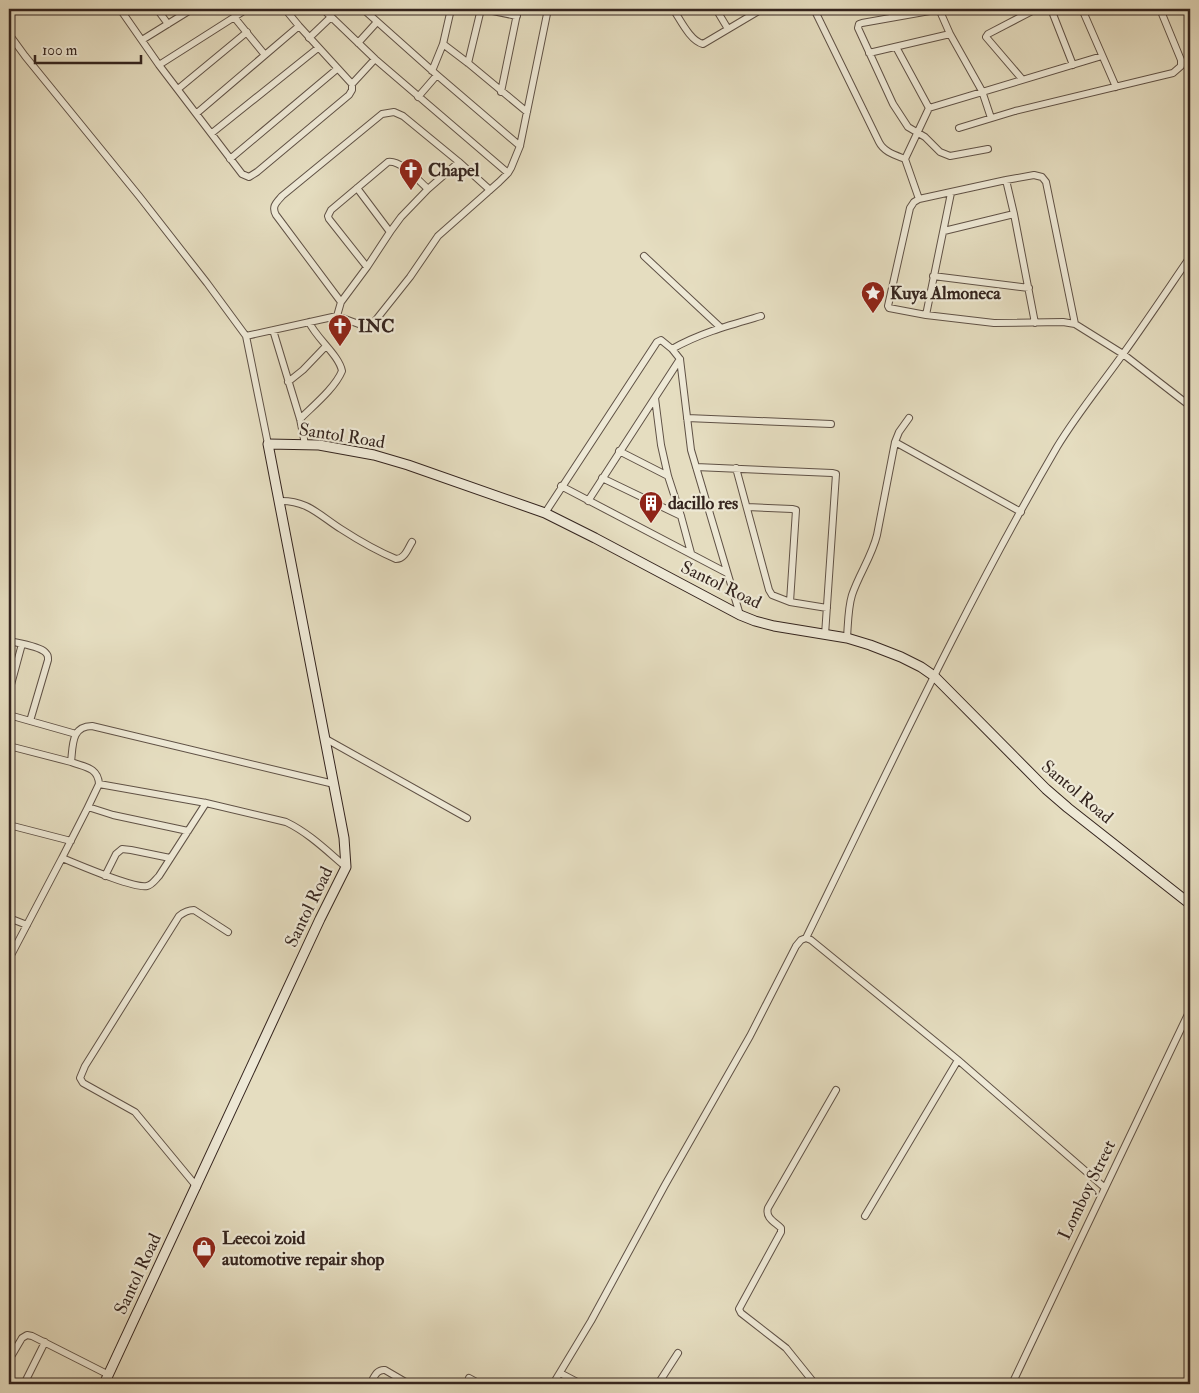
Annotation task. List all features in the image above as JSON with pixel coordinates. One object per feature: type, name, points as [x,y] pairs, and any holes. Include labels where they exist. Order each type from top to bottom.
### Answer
[{"type":"street","points":[[120,9],[159,65],[230,159],[244,176],[249,177],[349,95],[352,90],[352,84],[375,59]]},
{"type":"street","points":[[157,9],[168,24]]},
{"type":"street","points":[[142,40],[190,9]]},
{"type":"street","points":[[159,65],[246,9]]},
{"type":"street","points":[[285,9],[352,84]]},
{"type":"street","points":[[323,9],[375,59],[508,173]]},
{"type":"street","points":[[363,9],[520,146]]},
{"type":"street","points":[[418,97],[435,73],[451,9]]},
{"type":"street","points":[[468,63],[482,9],[518,12],[501,92]]},
{"type":"street","points":[[246,336],[336,316],[359,326],[371,324],[386,307],[438,236],[508,173],[520,146],[548,9]]},
{"type":"street","points":[[673,9],[692,38],[700,44],[706,43],[757,10]]},
{"type":"street","points":[[716,9],[728,29]]},
{"type":"street","points":[[815,9],[882,148],[905,159]]},
{"type":"street","points":[[988,149],[950,156],[940,152],[925,138],[908,127],[893,104],[858,28],[859,24],[940,9],[950,34],[982,91],[990,118]]},
{"type":"street","points":[[1022,79],[986,37],[988,34],[1036,9]]},
{"type":"street","points":[[1051,9],[1073,65]]},
{"type":"street","points":[[1082,9],[1116,87]]},
{"type":"street","points":[[959,128],[1016,111],[1173,73],[1181,66],[1181,60],[1160,9]]},
{"type":"street","points":[[234,17],[266,55]]},
{"type":"street","points":[[309,38],[331,17]]},
{"type":"street","points":[[358,42],[377,22]]},
{"type":"street","points":[[197,113],[299,26]]},
{"type":"street","points":[[178,89],[247,32]]},
{"type":"street","points":[[9,34],[24,56],[202,276],[246,336],[268,444]]},
{"type":"street","points":[[869,53],[950,34]]},
{"type":"street","points":[[442,44],[527,112]]},
{"type":"street","points":[[896,47],[929,108]]},
{"type":"street","points":[[212,133],[318,48]]},
{"type":"street","points":[[919,199],[905,159],[929,108],[1102,56]]},
{"type":"street","points":[[230,159],[337,69]]},
{"type":"street","points":[[342,302],[276,215],[274,208],[277,202],[382,114],[394,112],[403,116],[490,190]]},
{"type":"street","points":[[367,267],[328,216],[331,210],[391,161],[402,166],[428,189]]},
{"type":"street","points":[[336,316],[342,302],[390,232],[410,207],[459,162]]},
{"type":"street","points":[[1075,324],[1044,179],[1040,175],[1006,180],[919,199],[914,202],[910,208],[888,306],[890,309],[994,323],[1063,322],[1075,324],[1123,354],[1190,406]]},
{"type":"street","points":[[1006,180],[1036,323]]},
{"type":"street","points":[[357,188],[390,232]]},
{"type":"street","points":[[926,315],[951,193]]},
{"type":"street","points":[[944,231],[1014,214]]},
{"type":"street","points":[[644,256],[720,327]]},
{"type":"street","points":[[553,1384],[591,1321],[665,1185],[750,1036],[796,946],[801,940],[806,938],[934,676],[985,577],[1058,447],[1080,411],[1123,354],[1190,257]]},
{"type":"street","points":[[933,276],[1029,288]]},
{"type":"street","points":[[672,349],[720,327],[761,316]]},
{"type":"street","points":[[300,420],[333,385],[341,373],[341,366],[309,322]]},
{"type":"street","points":[[273,330],[300,420],[304,444]]},
{"type":"street","points":[[545,513],[657,342],[661,340],[680,359],[690,443],[740,615]]},
{"type":"street","points":[[288,382],[303,370],[326,346]]},
{"type":"street","points":[[588,501],[680,359]]},
{"type":"street","points":[[655,398],[661,445],[668,476],[691,553]]},
{"type":"street","points":[[687,418],[831,424]]},
{"type":"street","points":[[847,638],[850,604],[877,536],[895,442],[899,432],[910,418]]},
{"type":"street","points":[[895,442],[1022,512]]},
{"type":"street","name":"Santol Road","points":[[104,1384],[320,919],[346,867],[344,838],[326,739],[268,444],[319,445],[374,455],[408,465],[545,513],[740,615],[774,626],[847,638],[901,657],[934,676],[1046,789],[1190,904]]},
{"type":"street","points":[[620,452],[668,476]]},
{"type":"street","points":[[696,467],[836,474],[826,635]]},
{"type":"street","points":[[736,468],[769,590],[772,595],[778,599],[790,602],[827,608]]},
{"type":"street","points":[[602,478],[681,516]]},
{"type":"street","points":[[561,486],[727,573]]},
{"type":"street","points":[[279,501],[292,501],[305,505],[349,534],[396,559],[403,557],[412,542]]},
{"type":"street","points":[[747,507],[792,508],[796,510],[790,602]]},
{"type":"street","points":[[9,640],[43,650],[48,657],[30,721]]},
{"type":"street","points":[[9,692],[22,644]]},
{"type":"street","points":[[9,715],[76,734]]},
{"type":"street","points":[[71,762],[76,734],[80,728],[92,726],[334,784]]},
{"type":"street","points":[[326,739],[467,818]]},
{"type":"street","points":[[9,746],[71,762],[94,771],[98,776],[99,784],[9,959]]},
{"type":"street","points":[[99,784],[206,803],[286,822],[313,839],[346,867]]},
{"type":"street","points":[[62,858],[105,876],[139,886],[150,885],[159,876],[206,803]]},
{"type":"street","points":[[88,807],[113,815],[188,831]]},
{"type":"street","points":[[9,825],[71,841]]},
{"type":"street","points":[[105,876],[116,854],[122,849],[170,858]]},
{"type":"street","points":[[197,1187],[135,1112],[83,1084],[80,1078],[85,1066],[183,912],[194,910],[228,932]]},
{"type":"street","points":[[9,918],[27,925]]},
{"type":"street","points":[[806,938],[811,940],[958,1060],[1105,1188]]},
{"type":"street","name":"Lomboy Street","points":[[1012,1384],[1190,1010]]},
{"type":"street","points":[[864,1216],[958,1060]]},
{"type":"street","points":[[815,1384],[786,1348],[738,1309],[781,1232],[781,1228],[768,1216],[768,1208],[836,1090]]},
{"type":"street","points":[[9,1360],[24,1336],[30,1335],[108,1375]]},
{"type":"street","points":[[24,1384],[45,1342]]},
{"type":"street","points":[[658,1384],[678,1354]]},
{"type":"street","points":[[370,1384],[381,1369],[409,1384]]},
{"type":"street","points":[[560,1373],[581,1384]]},
{"type":"street","points":[[469,1378],[480,1384]]},
{"type":"place","name":"Chapel","points":[[411,191]]},
{"type":"place","name":"Kuya Almoneca","points":[[873,314]]},
{"type":"place","name":"INC","points":[[340,347]]},
{"type":"place","name":"dacillo res","points":[[651,524]]},
{"type":"place","name":"Leecoi zoid automotive repair shop","points":[[204,1269]]}]
